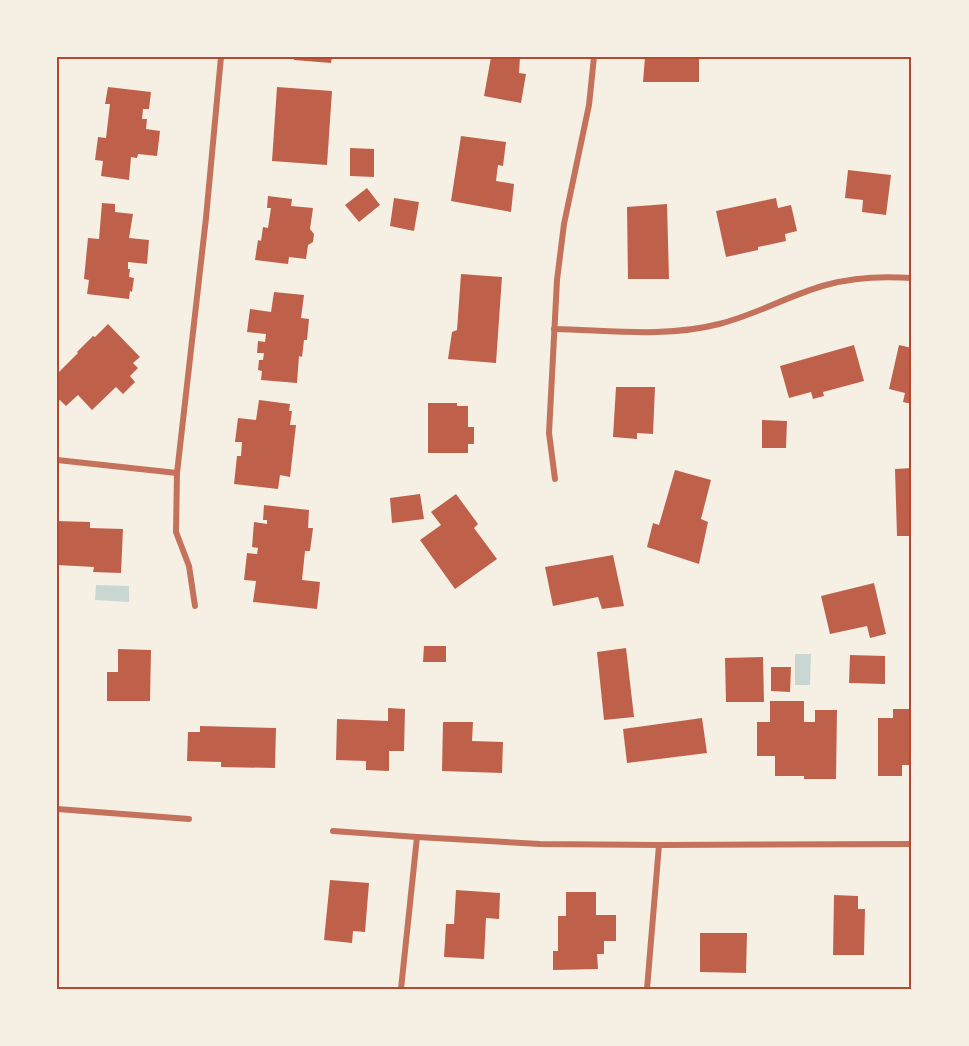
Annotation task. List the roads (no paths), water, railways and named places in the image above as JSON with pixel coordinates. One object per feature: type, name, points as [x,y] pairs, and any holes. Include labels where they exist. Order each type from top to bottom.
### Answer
[{"type":"street","points":[[195,606],[189,566],[176,531],[177,473],[206,218],[221,57]]},
{"type":"street","points":[[555,479],[549,433],[557,280],[564,224],[589,105],[594,57]]},
{"type":"street","points":[[554,328],[678,331],[717,325],[752,314],[825,285],[858,278],[892,276],[912,278]]},
{"type":"street","points":[[57,460],[177,473]]},
{"type":"street","points":[[57,809],[189,819]]},
{"type":"street","points":[[333,831],[540,844],[912,844]]},
{"type":"street","points":[[401,989],[417,837]]},
{"type":"street","points":[[648,989],[659,845]]}]
